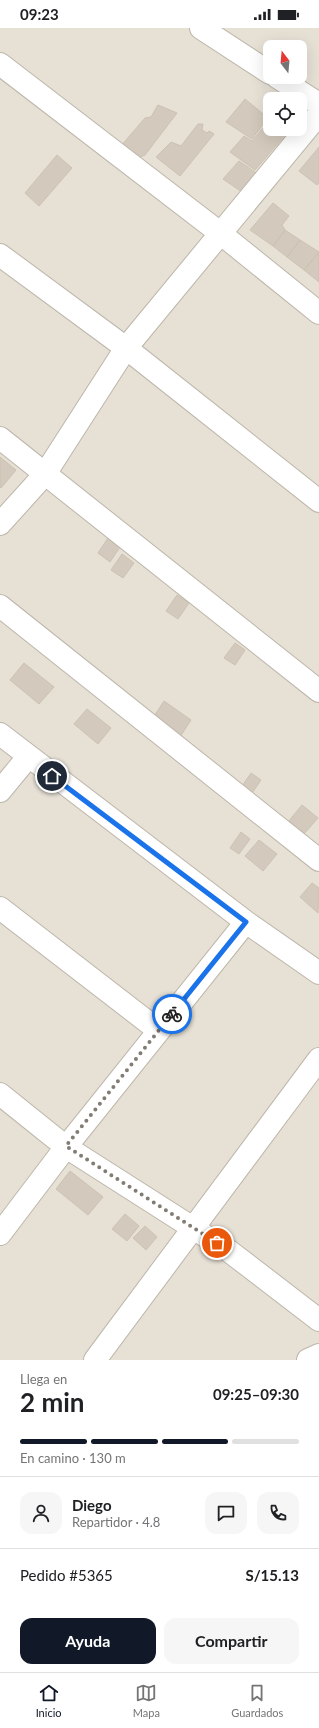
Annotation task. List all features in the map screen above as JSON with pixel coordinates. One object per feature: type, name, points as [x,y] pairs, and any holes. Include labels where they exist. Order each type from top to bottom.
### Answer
[{"type":"street","points":[[201,28],[263,68]]},
{"type":"street","points":[[0,64],[220,233],[319,313]]},
{"type":"street","points":[[288,84],[319,104]]},
{"type":"street","points":[[0,524],[45,474],[126,348],[319,114]]},
{"type":"street","points":[[0,255],[126,348],[319,502]]},
{"type":"street","points":[[0,438],[319,691]]},
{"type":"street","points":[[0,606],[319,860]]},
{"type":"street","points":[[0,734],[28,757],[246,922],[319,973]]},
{"type":"street","points":[[0,791],[28,757]]},
{"type":"street","points":[[0,908],[158,1030]]},
{"type":"street","points":[[0,1234],[66,1146],[246,922]]},
{"type":"street","points":[[95,1360],[319,1059]]},
{"type":"street","points":[[0,1094],[66,1146],[229,1251],[319,1320]]},
{"type":"street","points":[[308,1360],[319,1355]]},
{"type":"shaded area","points":[[0,28],[319,28],[319,1360],[0,1360]]},
{"type":"building","points":[[245,99],[263,114],[263,125],[252,139],[226,122]]},
{"type":"building","points":[[158,105],[177,113],[145,155],[134,160],[120,147],[145,118],[151,117]]},
{"type":"building","points":[[198,124],[203,124],[202,130],[207,133],[209,131],[214,134],[180,176],[156,157],[171,142],[181,146]]},
{"type":"building","points":[[263,128],[263,136],[284,136],[255,170],[230,152],[244,136],[252,141]]},
{"type":"building","points":[[319,147],[319,182],[317,185],[299,171]]},
{"type":"building","points":[[57,155],[72,168],[39,206],[25,193]]},
{"type":"building","points":[[239,161],[258,174],[242,192],[223,179]]},
{"type":"building","points":[[273,203],[289,216],[282,225],[285,230],[273,246],[250,230]]},
{"type":"building","points":[[285,230],[300,240],[287,257],[273,246]]},
{"type":"building","points":[[300,240],[319,252],[304,270],[287,257]]},
{"type":"building","points":[[319,252],[319,282],[304,270]]},
{"type":"building","points":[[0,457],[16,470],[1,488],[0,487]]},
{"type":"building","points":[[108,538],[120,547],[110,562],[98,553]]},
{"type":"building","points":[[122,554],[134,563],[123,578],[111,570]]},
{"type":"building","points":[[177,595],[189,603],[178,619],[166,611]]},
{"type":"building","points":[[235,643],[245,650],[235,665],[224,658]]},
{"type":"building","points":[[24,663],[54,687],[39,704],[10,680]]},
{"type":"building","points":[[164,701],[191,720],[178,740],[151,721]]},
{"type":"building","points":[[87,709],[111,728],[98,744],[74,724]]},
{"type":"building","points":[[251,773],[261,780],[250,796],[240,789]]},
{"type":"building","points":[[302,805],[318,818],[303,835],[288,822]]},
{"type":"building","points":[[241,832],[250,839],[239,854],[230,848]]},
{"type":"building","points":[[259,840],[277,854],[263,871],[245,856]]},
{"type":"building","points":[[312,883],[319,888],[318,913],[300,897]]},
{"type":"building","points":[[70,1171],[103,1197],[88,1215],[56,1189]]},
{"type":"building","points":[[125,1214],[139,1226],[127,1241],[112,1229]]},
{"type":"building","points":[[145,1226],[157,1237],[146,1250],[133,1238]]},
{"type":"way so far","points":[[172,1014],[66,1146],[217,1243]]},
{"type":"route","points":[[52,776],[246,922],[172,1014]]}]
